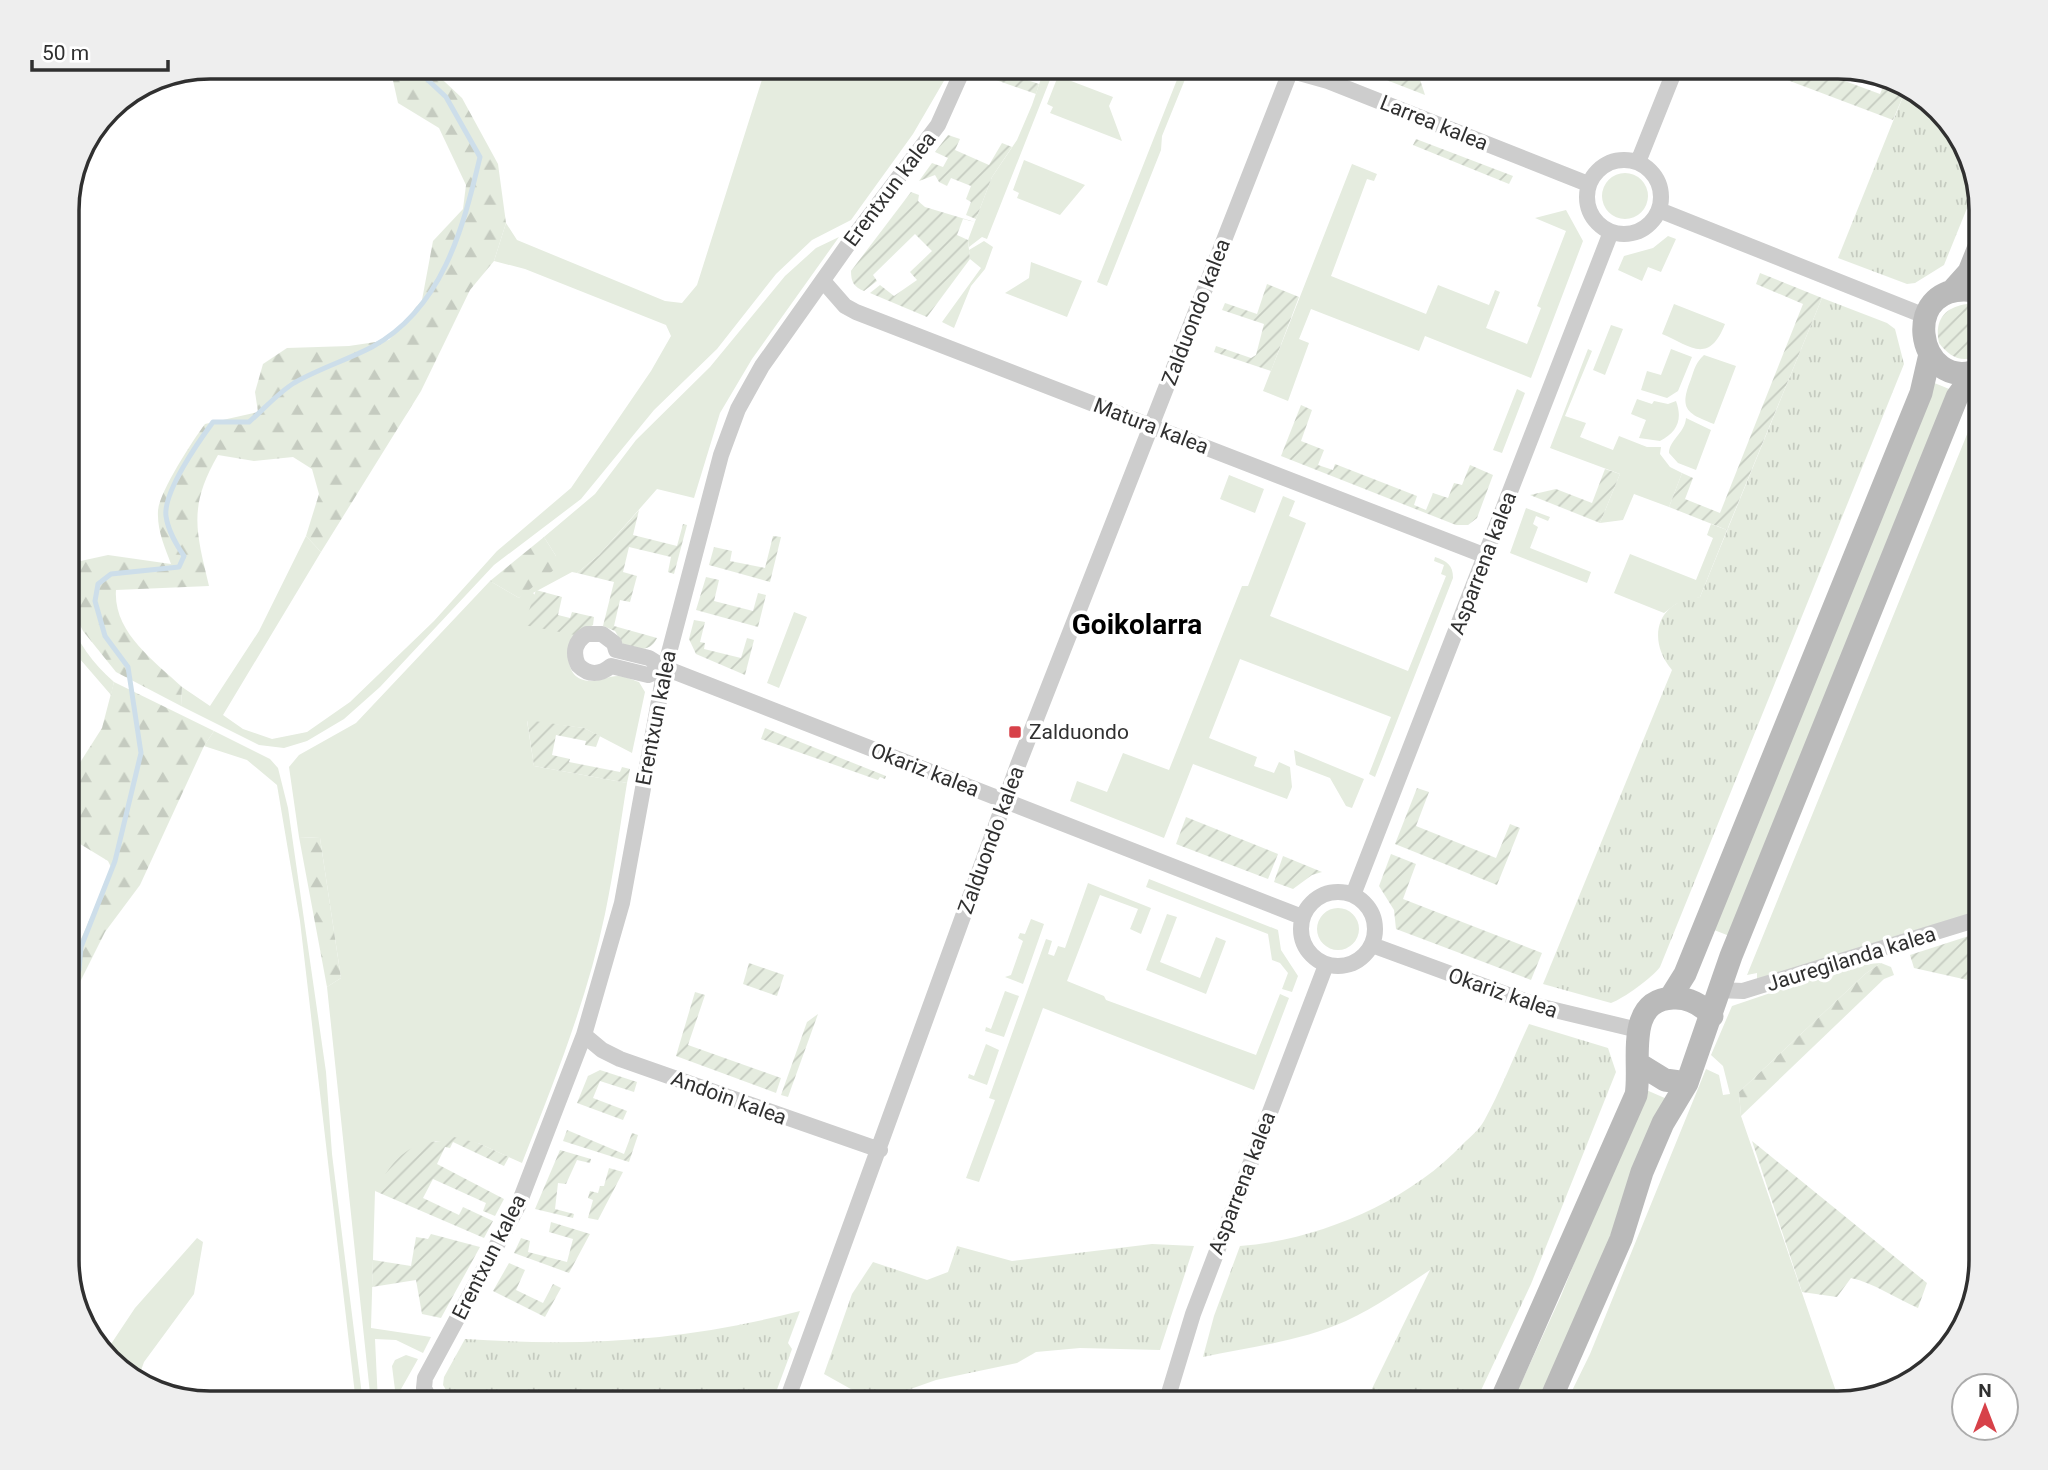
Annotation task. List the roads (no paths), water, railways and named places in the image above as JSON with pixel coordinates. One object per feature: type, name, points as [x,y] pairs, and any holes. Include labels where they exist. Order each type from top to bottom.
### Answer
[{"type":"main road","points":[[1969,272],[1952,291],[1936,300],[1926,316],[1923,335],[1930,354],[1950,370],[1969,371]]},
{"type":"main road","points":[[1952,291],[1969,289]]},
{"type":"main road","points":[[1670,998],[1685,974],[1922,393],[1930,354]]},
{"type":"main road","points":[[1555,1391],[1621,1239],[1658,1136],[1686,1083],[1712,1016],[1718,990],[1957,397],[1969,382]]},
{"type":"main road","points":[[1506,1391],[1636,1096],[1638,1030],[1653,1005],[1670,998],[1695,1003],[1712,1016]]},
{"type":"main road","points":[[1639,1064],[1653,1075],[1686,1083]]},
{"type":"street","name":"Erentxun kalea","points":[[425,1391],[425,1378],[518,1206],[584,1035],[622,903],[665,668],[722,455],[738,409],[762,366],[938,125],[958,79]]},
{"type":"street","name":"Zalduondo kalea","points":[[791,1391],[1006,801],[1283,79]]},
{"type":"street","name":"Larrea kalea","points":[[1322,79],[1588,184]]},
{"type":"street","points":[[1638,162],[1671,79]]},
{"type":"street","points":[[1623,159],[1638,162],[1648,168],[1661,187],[1659,210],[1653,220],[1634,233],[1611,232],[1601,226],[1588,207],[1588,184],[1597,171],[1609,162],[1623,159]]},
{"type":"street","points":[[1659,210],[1926,316]]},
{"type":"street","name":"Asparrena kalea","points":[[1353,895],[1611,232]]},
{"type":"street","name":"Matura kalea","points":[[824,282],[845,306],[856,312],[1486,556]]},
{"type":"street","name":"Okariz kalea","points":[[665,668],[649,675],[611,666],[598,673],[591,673],[578,665],[574,651],[581,638],[597,633],[609,637],[616,650],[649,658],[665,668],[1302,917]]},
{"type":"street","points":[[1327,893],[1353,895],[1364,902],[1373,915],[1376,930],[1372,945],[1364,956],[1353,964],[1339,967],[1326,965],[1313,957],[1304,946],[1300,932],[1302,917],[1317,898],[1327,893]]},
{"type":"street","name":"Jauregilanda kalea","points":[[1718,990],[1743,991],[1969,922]]},
{"type":"street","name":"Okariz kalea","points":[[1372,945],[1538,1006],[1638,1030]]},
{"type":"street","name":"Asparrena kalea","points":[[1170,1391],[1193,1314],[1326,965]]},
{"type":"street","name":"Andoin kalea","points":[[584,1035],[602,1051],[620,1059],[880,1150]]},
{"type":"waterway","points":[[79,970],[81,947],[115,861],[141,753],[128,667],[105,636],[95,601],[98,584],[111,574],[179,567],[184,556],[169,527],[167,506],[183,467],[213,422],[249,422],[294,383],[372,347],[396,331],[416,311],[432,289],[457,239],[480,157],[446,97],[427,79]]},
{"type":"place","name":"Zalduondo","points":[[1015,732]]},
{"type":"district","name":"Goikolarra","points":[[1137,624]]}]
